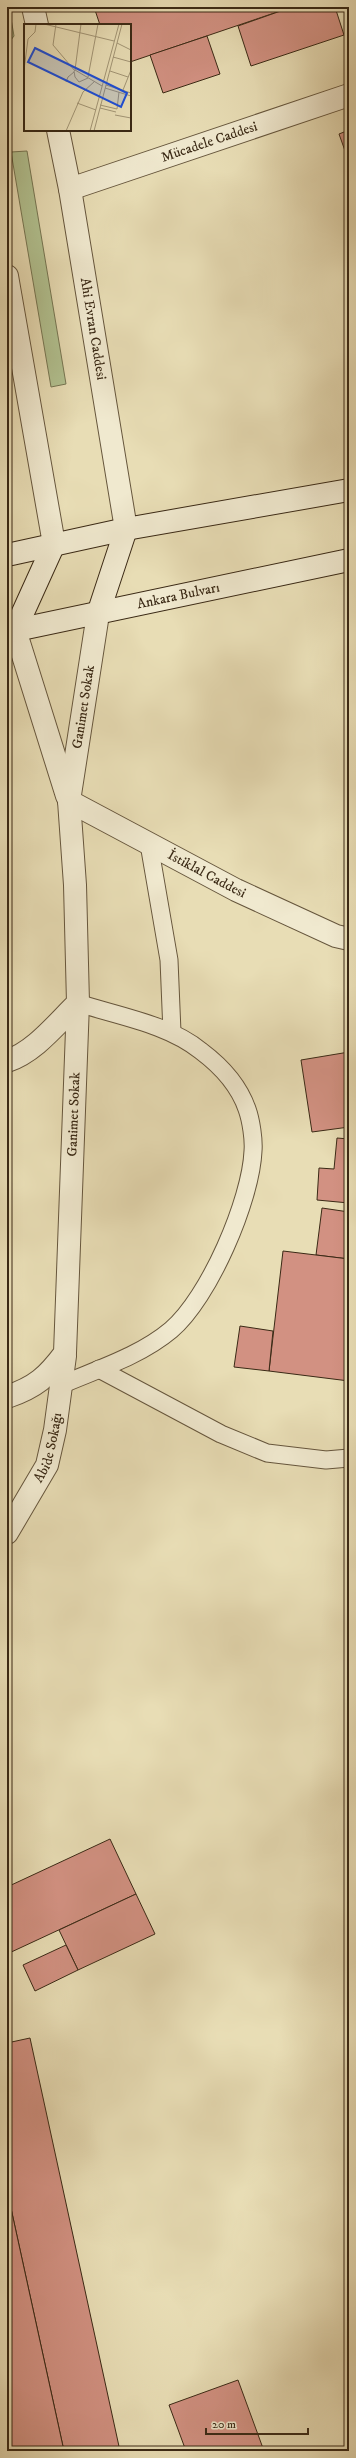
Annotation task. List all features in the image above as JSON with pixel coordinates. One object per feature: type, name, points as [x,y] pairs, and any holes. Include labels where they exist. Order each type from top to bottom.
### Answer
[{"type":"street","points":[[33,7],[37,24]]},
{"type":"street","name":"Mücadele Caddesi","points":[[70,188],[349,95]]},
{"type":"street","name":"Ahi Evran Caddesi","points":[[58,131],[70,188],[126,529]]},
{"type":"street","points":[[7,276],[54,544],[11,631]]},
{"type":"street","points":[[7,555],[126,529],[349,490]]},
{"type":"street","name":"Ganimet Sokak","points":[[65,1352],[78,1004],[75,885],[69,801],[98,614],[126,529]]},
{"type":"street","name":"Ankara Bulvarı","points":[[11,631],[98,614],[349,560]]},
{"type":"street","name":"Ganimet Sokak","points":[[11,631],[69,801]]},
{"type":"street","name":"İstiklal Caddesi","points":[[69,801],[236,890],[330,933],[349,939]]},
{"type":"street","points":[[7,1061],[15,1058],[41,1039],[78,1004]]},
{"type":"street","points":[[7,1397],[30,1389],[50,1374],[65,1352]]},
{"type":"street","name":"Abide Sokağı","points":[[7,1533],[47,1465],[55,1430],[65,1352]]},
{"type":"lane","points":[[149,844],[169,960],[172,1032]]},
{"type":"lane","points":[[61,1385],[141,1350],[172,1329],[200,1297],[226,1245],[246,1190],[253,1151],[248,1110],[235,1084],[201,1050],[172,1032],[78,1004]]},
{"type":"lane","points":[[99,1369],[221,1434],[267,1453],[326,1460],[349,1458]]},
{"type":"green space","points":[[7,7],[9,7],[14,36],[7,45]]},
{"type":"green space","points":[[27,151],[66,384],[51,387],[11,152]]},
{"type":"building","points":[[94,7],[292,7],[131,62],[131,24],[100,24]]},
{"type":"building","points":[[292,7],[335,7],[344,35],[251,66],[238,26]]},
{"type":"building","points":[[207,36],[220,74],[163,93],[150,55]]},
{"type":"building","points":[[349,130],[349,162],[339,134]]},
{"type":"building","points":[[349,1052],[349,1127],[312,1132],[301,1060]]},
{"type":"building","points":[[337,1138],[349,1139],[349,1203],[317,1200],[319,1168],[334,1169]]},
{"type":"building","points":[[322,1208],[349,1212],[349,1259],[316,1255]]},
{"type":"building","points":[[283,1251],[349,1259],[349,1381],[269,1371]]},
{"type":"building","points":[[240,1326],[273,1331],[269,1371],[234,1367]]},
{"type":"building","points":[[110,1839],[136,1894],[7,1954],[7,1887]]},
{"type":"building","points":[[136,1894],[155,1934],[78,1970],[59,1930]]},
{"type":"building","points":[[66,1945],[78,1970],[35,1991],[23,1965]]},
{"type":"building","points":[[30,2038],[120,2451],[64,2451],[7,2190],[7,2043]]},
{"type":"building","points":[[7,2190],[64,2451],[7,2451]]},
{"type":"building","points":[[238,2380],[264,2451],[186,2451],[169,2405]]}]
